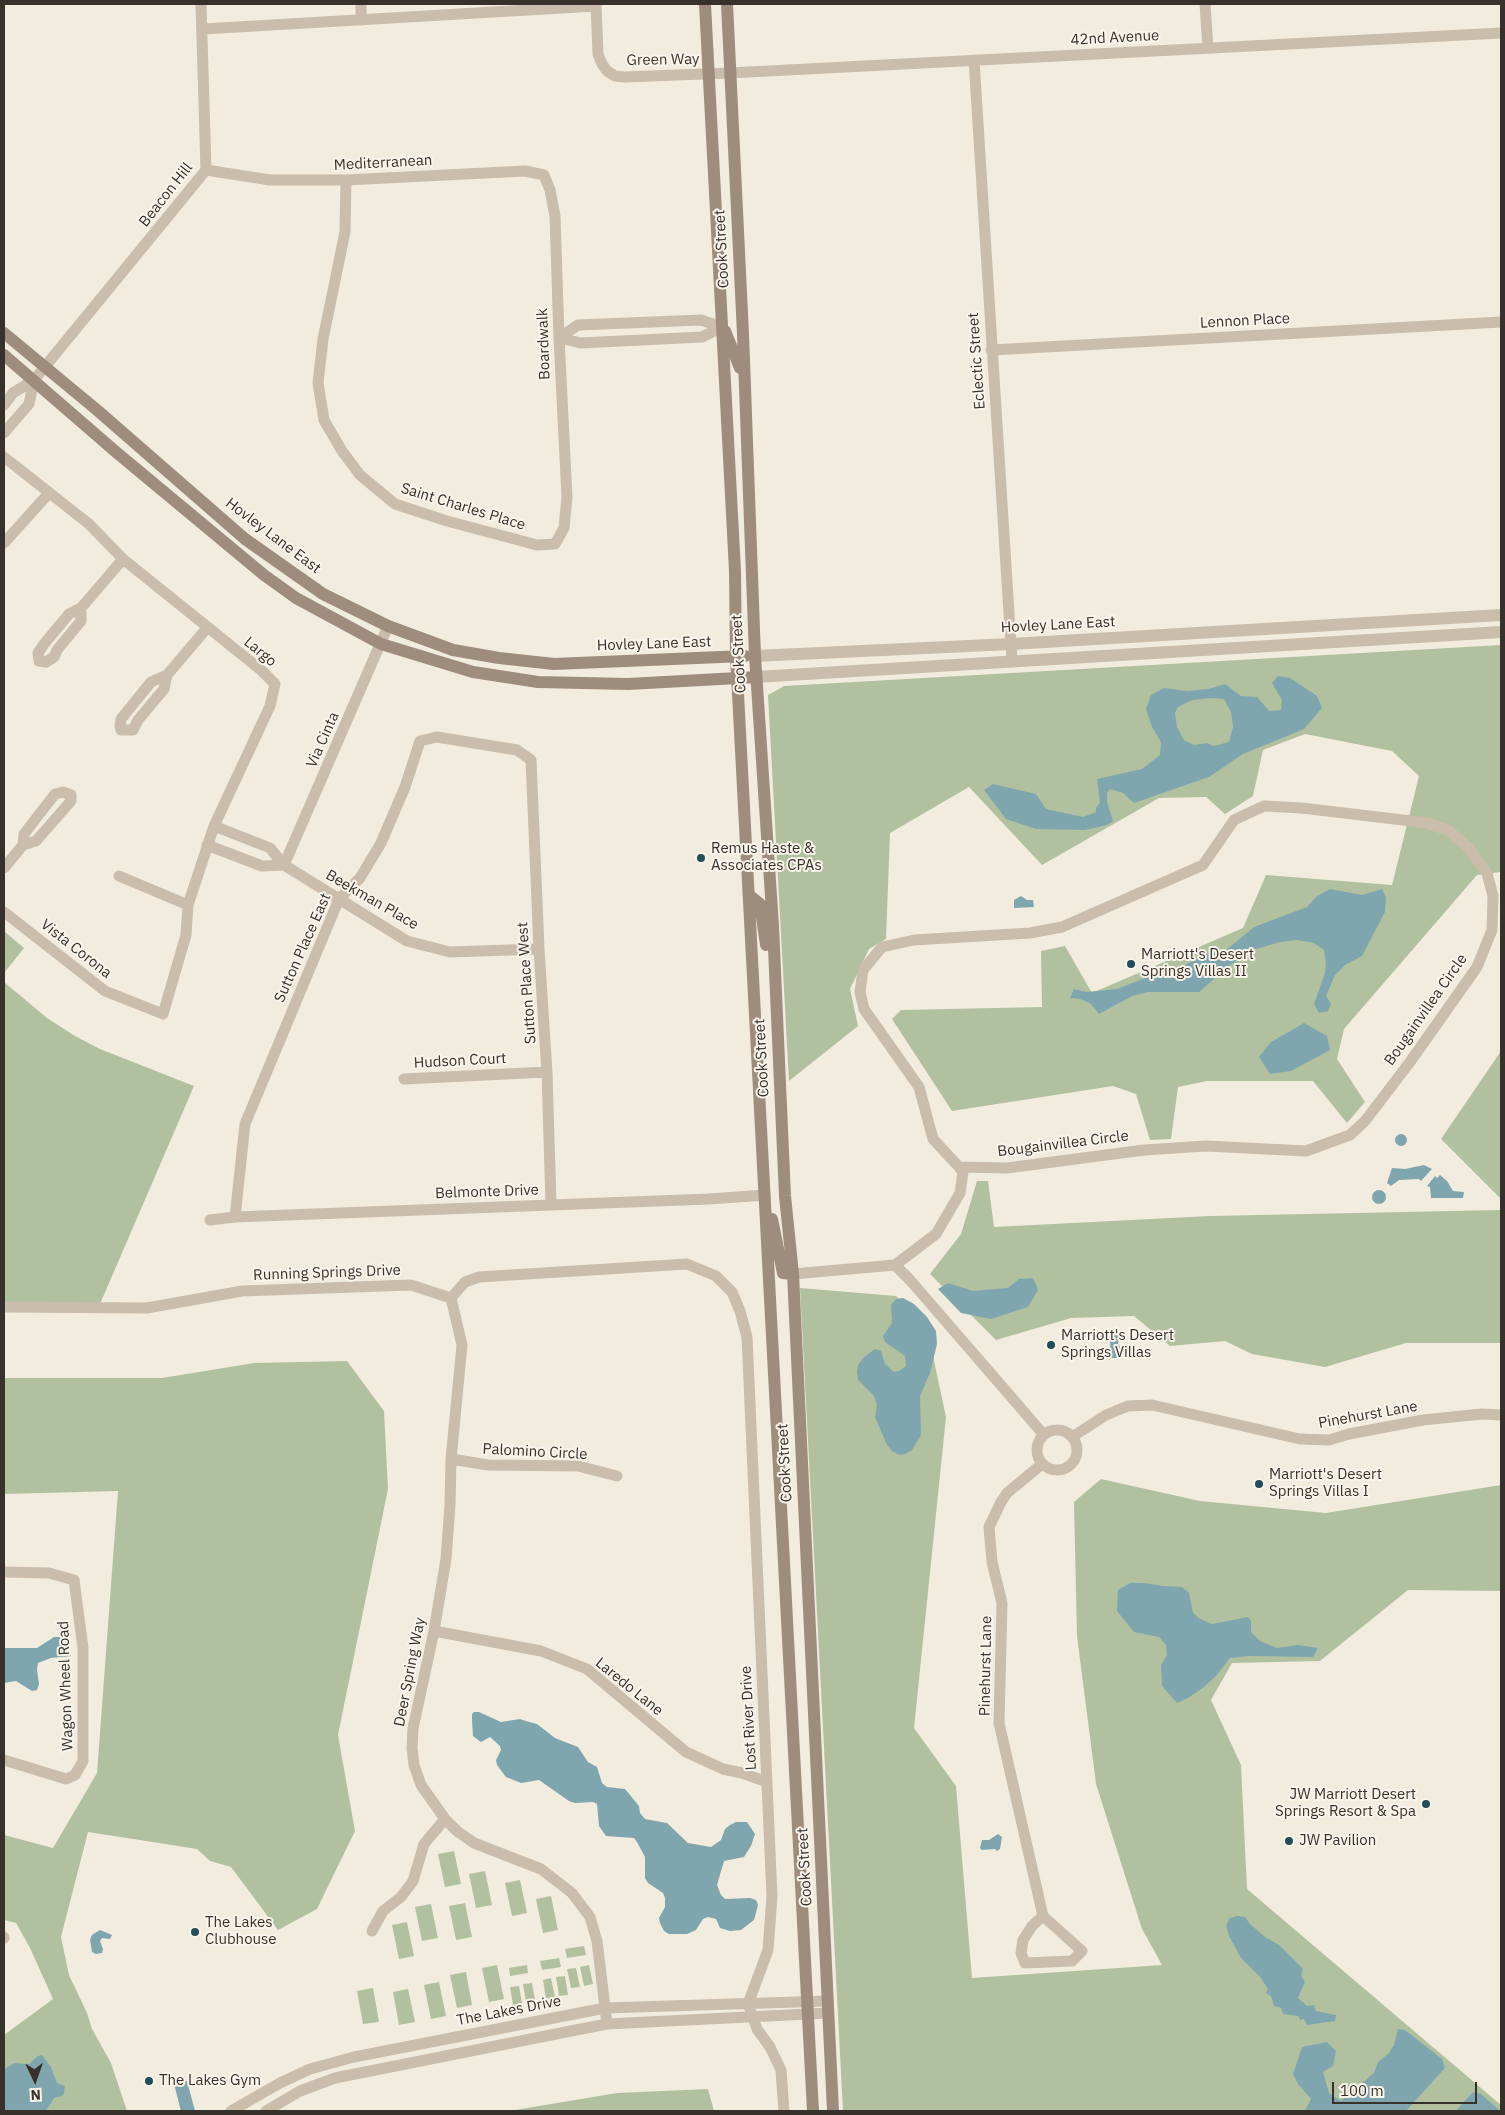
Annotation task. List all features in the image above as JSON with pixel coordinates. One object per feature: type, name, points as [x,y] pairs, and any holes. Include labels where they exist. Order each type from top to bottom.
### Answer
[{"type":"main road","name":"Cook Street","points":[[705,4],[734,571],[737,678],[750,896],[812,2111]]},
{"type":"main road","name":"Cook Street","points":[[727,4],[756,677],[773,926],[785,1196],[792,1274],[833,2111]]},
{"type":"main road","points":[[722,327],[731,344],[744,382]]},
{"type":"main road","name":"Hovley Lane East","points":[[4,333],[157,461],[245,539],[323,594],[388,626],[453,650],[499,658],[554,664],[755,656]]},
{"type":"main road","points":[[4,355],[116,452],[264,575],[296,598],[381,644],[473,672],[538,682],[594,684],[756,677]]},
{"type":"main road","points":[[750,896],[760,904],[762,913],[769,996],[778,1034]]},
{"type":"main road","points":[[765,1195],[777,1240],[783,1273],[792,1274]]},
{"type":"street","name":"Beacon Hill","points":[[46,368],[206,170],[202,4]]},
{"type":"street","points":[[361,4],[362,20]]},
{"type":"street","points":[[1205,4],[1208,48]]},
{"type":"street","points":[[202,29],[596,5]]},
{"type":"street","name":"Green Way","points":[[596,5],[598,54],[607,71],[615,76],[730,73]]},
{"type":"street","name":"42nd Avenue","points":[[730,73],[1501,33]]},
{"type":"street","name":"Eclectic Street","points":[[974,60],[1012,661]]},
{"type":"street","name":"Mediterranean","points":[[206,170],[270,180],[346,180],[525,171],[544,174],[550,190]]},
{"type":"street","name":"Saint Charles Place","points":[[346,180],[345,232],[323,339],[318,384],[324,420],[342,451],[360,475],[395,504],[537,545],[555,544],[564,528],[567,497]]},
{"type":"street","name":"Boardwalk","points":[[550,190],[555,216],[567,497]]},
{"type":"street","points":[[559,338],[578,325],[701,320],[722,327]]},
{"type":"street","name":"Lennon Place","points":[[991,350],[1501,322]]},
{"type":"street","points":[[559,338],[581,343],[702,337],[722,327]]},
{"type":"street","points":[[4,405],[13,392],[34,380],[46,368]]},
{"type":"street","points":[[4,433],[29,404],[34,380]]},
{"type":"street","name":"Largo","points":[[4,457],[89,524],[123,559],[161,588],[275,684],[270,706],[207,845],[188,905],[186,935],[163,1014]]},
{"type":"street","points":[[4,543],[49,492]]},
{"type":"street","points":[[82,608],[81,621],[57,650],[54,657],[46,662],[39,661],[38,653],[44,644],[69,614],[82,608],[123,559]]},
{"type":"street","name":"Hovley Lane East","points":[[755,656],[1011,644],[1501,615]]},
{"type":"street","points":[[1284,644],[1344,632],[1349,630],[1352,624]]},
{"type":"street","name":"Via Cinta","points":[[284,865],[388,626]]},
{"type":"street","points":[[167,675],[164,689],[138,720],[133,730],[122,730],[120,726],[121,719],[152,682],[167,675],[207,628]]},
{"type":"street","points":[[756,677],[1501,632]]},
{"type":"street","points":[[1070,657],[1114,646],[1124,641],[1125,637]]},
{"type":"street","name":"Sutton Place East","points":[[235,1217],[245,1124],[339,899],[360,878],[381,843],[405,787],[420,741],[438,737],[517,750],[531,760]]},
{"type":"street","name":"Sutton Place West","points":[[531,760],[539,949],[547,1072],[551,1204]]},
{"type":"street","points":[[4,868],[23,845],[36,841],[71,801],[70,795],[63,792],[55,794],[24,834],[23,845]]},
{"type":"street","name":"Bougainvillea Circle","points":[[1264,806],[1302,808],[1428,823],[1449,831],[1468,847],[1487,872],[1493,896],[1497,931],[1477,967],[1399,1077],[1365,1121],[1350,1135],[1306,1151],[1206,1146],[1144,1150],[1006,1168],[959,1167],[933,1139],[919,1088],[864,1009],[860,992],[863,970],[882,946],[914,940],[1030,933],[1062,927],[1203,865],[1234,820],[1264,806]]},
{"type":"street","name":"Beekman Place","points":[[214,826],[270,848],[284,865],[407,940],[450,952],[539,949]]},
{"type":"street","points":[[207,845],[262,866],[284,865]]},
{"type":"street","points":[[119,876],[188,905]]},
{"type":"street","name":"Vista Corona","points":[[4,912],[105,991],[163,1014]]},
{"type":"street","name":"Hudson Court","points":[[404,1079],[547,1072]]},
{"type":"street","points":[[792,1274],[895,1265],[936,1234],[960,1193],[963,1172],[959,1167]]},
{"type":"street","name":"Belmonte Drive","points":[[210,1220],[235,1217],[709,1199],[765,1195]]},
{"type":"street","name":"Lost River Drive","points":[[451,1298],[465,1282],[479,1277],[688,1264],[716,1276],[732,1292],[740,1311],[747,1337],[772,1896],[768,1950],[748,2004]]},
{"type":"street","points":[[895,1265],[1044,1435]]},
{"type":"street","name":"Running Springs Drive","points":[[4,1307],[146,1308],[242,1291],[411,1285],[451,1298]]},
{"type":"street","name":"Deer Spring Way","points":[[451,1298],[462,1345],[451,1460],[446,1559],[434,1631],[413,1728],[412,1748],[414,1765],[421,1784],[445,1819],[457,1831],[474,1843],[540,1869],[572,1893],[590,1917],[597,1941],[607,2024]]},
{"type":"street","name":"Pinehurst Lane","points":[[1072,1437],[1106,1415],[1128,1406],[1152,1404],[1300,1439],[1329,1440],[1349,1434],[1423,1420],[1482,1414],[1501,1415]]},
{"type":"street","points":[[1062,1430],[1072,1437],[1077,1448],[1075,1460],[1071,1465],[1066,1468],[1053,1470],[1042,1464],[1037,1452],[1044,1435],[1062,1430]]},
{"type":"street","name":"Palomino Circle","points":[[451,1460],[488,1466],[578,1466],[617,1476]]},
{"type":"street","name":"Pinehurst Lane","points":[[1042,1464],[1007,1494],[989,1527],[992,1562],[1002,1603],[999,1723],[1043,1916]]},
{"type":"street","name":"Wagon Wheel Road","points":[[4,1572],[49,1573],[74,1580],[83,1648],[83,1762],[75,1775],[66,1779],[4,1760]]},
{"type":"street","name":"Laredo Lane","points":[[434,1631],[541,1651],[587,1669],[686,1752],[722,1769],[742,1773],[767,1782]]},
{"type":"street","points":[[372,1931],[383,1911],[401,1897],[413,1880],[424,1844],[445,1819]]},
{"type":"street","points":[[1043,1916],[1082,1951],[1072,1961],[1025,1963],[1021,1953],[1023,1940],[1032,1926],[1043,1916]]},
{"type":"street","points":[[748,2004],[757,2028],[770,2046],[781,2070],[784,2111]]},
{"type":"street","name":"The Lakes Drive","points":[[231,2111],[280,2083],[310,2069],[354,2057],[605,2008],[748,2004],[808,2008]]},
{"type":"street","points":[[808,2008],[828,2007]]},
{"type":"street","name":"The Lakes Drive","points":[[266,2111],[300,2091],[335,2078],[607,2024],[753,2017],[808,2008]]},
{"type":"green space","points":[[1501,645],[1501,872],[1477,875],[1344,1029],[1337,1059],[1365,1102],[1347,1123],[1313,1081],[1207,1081],[1178,1087],[1171,1139],[1150,1140],[1136,1094],[1113,1086],[952,1111],[892,1019],[901,1010],[1042,1007],[1041,951],[1065,946],[1092,993],[1243,928],[1266,875],[1392,885],[1419,776],[1392,751],[1305,734],[1263,750],[1253,796],[1225,814],[1206,797],[1159,798],[1042,865],[969,787],[890,833],[886,939],[869,949],[850,989],[858,1026],[789,1081],[768,695],[784,686]]},
{"type":"green space","points":[[4,931],[24,948],[4,973]]},
{"type":"green space","points":[[4,982],[47,1018],[75,1036],[100,1049],[194,1086],[100,1304],[4,1303]]},
{"type":"green space","points":[[1501,1051],[1501,1343],[1406,1343],[1325,1367],[1252,1354],[1225,1341],[1170,1346],[1134,1316],[1071,1318],[996,1340],[930,1274],[961,1234],[977,1181],[988,1181],[994,1227],[1210,1216],[1500,1210],[1500,1198],[1441,1139]]},
{"type":"green space","points":[[800,1288],[896,1296],[926,1323],[946,1417],[914,1728],[956,1786],[972,1978],[1162,1965],[1142,1929],[1096,1784],[1077,1636],[1074,1502],[1101,1479],[1200,1501],[1326,1513],[1501,1485],[1501,1591],[1408,1590],[1320,1661],[1232,1663],[1211,1700],[1241,1765],[1247,1889],[1501,2105],[1501,2111],[843,2111]]},
{"type":"green space","points":[[347,1361],[384,1411],[388,1489],[338,1735],[355,1831],[317,1909],[278,1930],[231,1867],[210,1861],[197,1849],[88,1832],[61,1937],[69,1975],[87,2013],[92,2029],[111,2063],[127,2111],[4,2111],[4,2035],[53,1999],[30,1948],[16,1923],[4,1920],[4,1835],[53,1848],[97,1773],[118,1491],[4,1494],[4,1378],[162,1378],[254,1363]]},
{"type":"green space","points":[[454,1851],[461,1884],[445,1887],[438,1854]]},
{"type":"green space","points":[[485,1871],[492,1905],[476,1908],[469,1874]]},
{"type":"green space","points":[[520,1880],[527,1913],[512,1916],[505,1883]]},
{"type":"green space","points":[[551,1896],[558,1930],[543,1933],[536,1899]]},
{"type":"green space","points":[[465,1903],[472,1937],[456,1940],[449,1906]]},
{"type":"green space","points":[[431,1904],[438,1938],[422,1941],[415,1907]]},
{"type":"green space","points":[[407,1922],[414,1956],[399,1959],[392,1925]]},
{"type":"green space","points":[[584,1946],[586,1955],[567,1958],[565,1949]]},
{"type":"green space","points":[[559,1958],[561,1967],[542,1970],[540,1961]]},
{"type":"green space","points":[[497,1965],[504,1999],[489,2002],[482,1968]]},
{"type":"green space","points":[[527,1965],[528,1973],[510,1976],[509,1968]]},
{"type":"green space","points":[[589,1965],[593,1984],[584,1986],[580,1967]]},
{"type":"green space","points":[[576,1968],[580,1987],[571,1988],[567,1969]]},
{"type":"green space","points":[[466,1972],[472,2005],[457,2008],[450,1975]]},
{"type":"green space","points":[[565,1976],[568,1995],[559,1996],[556,1977]]},
{"type":"green space","points":[[551,1978],[555,1997],[546,1999],[543,1980]]},
{"type":"green space","points":[[439,1982],[446,2016],[431,2019],[424,1985]]},
{"type":"green space","points":[[532,1983],[535,2000],[526,2002],[523,1984]]},
{"type":"green space","points":[[519,1986],[522,2003],[513,2005],[510,1987]]},
{"type":"green space","points":[[373,1988],[379,2022],[363,2024],[357,1991]]},
{"type":"green space","points":[[408,1989],[415,2022],[399,2025],[393,1992]]},
{"type":"green space","points":[[708,2089],[714,2111],[509,2111],[617,2093]]},
{"type":"water","points":[[1278,676],[1290,678],[1317,696],[1322,708],[1304,729],[1243,754],[1209,777],[1134,803],[1123,793],[1110,789],[1107,793],[1107,802],[1113,821],[1107,825],[1085,830],[1036,829],[1006,819],[984,790],[993,784],[1036,794],[1046,809],[1083,817],[1096,812],[1096,808],[1100,803],[1097,779],[1142,769],[1160,755],[1161,742],[1152,727],[1146,709],[1151,695],[1164,688],[1187,691],[1208,689],[1225,684],[1241,696],[1257,697],[1269,711],[1281,710],[1282,700],[1272,683]],"holes":[[[1224,699],[1231,712],[1233,727],[1229,742],[1214,746],[1207,743],[1194,745],[1184,740],[1177,727],[1175,713],[1178,707],[1192,700]]]},
{"type":"water","points":[[1330,889],[1362,895],[1382,889],[1386,897],[1385,912],[1362,956],[1345,965],[1335,975],[1326,996],[1331,1004],[1328,1011],[1319,1013],[1314,1004],[1325,973],[1324,950],[1314,943],[1297,940],[1280,942],[1253,950],[1230,965],[1199,992],[1148,992],[1132,996],[1099,1014],[1090,1003],[1070,998],[1074,989],[1086,992],[1117,989],[1153,975],[1180,968],[1205,954],[1225,951],[1254,927],[1307,907],[1317,896]]},
{"type":"water","points":[[1021,896],[1027,900],[1033,900],[1034,907],[1014,908],[1014,900]]},
{"type":"water","points":[[1304,1023],[1327,1036],[1330,1050],[1291,1071],[1270,1074],[1259,1057],[1271,1042]]},
{"type":"water","points":[[1401,1134],[1407,1140],[1401,1146],[1395,1140]]},
{"type":"water","points":[[1424,1165],[1432,1169],[1421,1181],[1419,1179],[1399,1180],[1391,1186],[1387,1183],[1392,1168],[1405,1169]]},
{"type":"water","points":[[1440,1175],[1447,1181],[1453,1191],[1464,1192],[1463,1198],[1431,1198],[1430,1187],[1427,1186],[1435,1176],[1437,1178]]},
{"type":"water","points":[[1376,1190],[1382,1190],[1386,1197],[1382,1204],[1376,1204],[1372,1200],[1372,1194]]},
{"type":"water","points":[[1033,1278],[1038,1290],[1028,1307],[991,1319],[961,1313],[938,1289],[948,1283],[973,1291],[1008,1288],[1019,1279]]},
{"type":"water","points":[[903,1298],[914,1304],[927,1317],[936,1331],[937,1344],[930,1373],[920,1396],[921,1435],[912,1450],[899,1455],[887,1445],[875,1417],[877,1406],[874,1396],[858,1380],[857,1372],[858,1365],[864,1357],[875,1349],[881,1351],[885,1364],[894,1372],[906,1366],[905,1356],[885,1342],[883,1336],[892,1323],[891,1305],[896,1299]]},
{"type":"water","points":[[1101,1331],[1119,1332],[1122,1336],[1118,1344],[1121,1348],[1134,1346],[1137,1351],[1136,1356],[1132,1358],[1123,1355],[1118,1358],[1111,1358],[1110,1342],[1100,1339]]},
{"type":"water","points":[[1130,1583],[1182,1587],[1189,1593],[1193,1613],[1200,1619],[1212,1624],[1248,1617],[1251,1621],[1251,1632],[1260,1641],[1277,1648],[1298,1645],[1318,1648],[1313,1657],[1249,1656],[1230,1658],[1216,1676],[1204,1687],[1177,1703],[1162,1686],[1161,1665],[1167,1655],[1166,1645],[1159,1637],[1134,1632],[1117,1611],[1118,1590]]},
{"type":"water","points":[[54,1637],[65,1637],[71,1656],[51,1658],[38,1663],[39,1684],[37,1690],[32,1691],[16,1681],[4,1683],[4,1648],[37,1648]]},
{"type":"water","points":[[479,1712],[501,1722],[520,1719],[537,1724],[555,1738],[578,1747],[588,1762],[597,1767],[602,1783],[607,1787],[625,1789],[639,1806],[640,1813],[645,1819],[667,1823],[688,1843],[711,1847],[721,1840],[725,1829],[730,1825],[736,1822],[747,1822],[755,1834],[751,1846],[744,1857],[724,1861],[717,1885],[725,1899],[750,1898],[756,1900],[758,1905],[754,1920],[741,1930],[730,1931],[720,1928],[716,1919],[708,1917],[703,1919],[696,1930],[687,1934],[669,1934],[664,1931],[659,1918],[665,1907],[665,1898],[663,1893],[648,1883],[645,1878],[645,1857],[634,1838],[606,1836],[599,1826],[597,1804],[593,1802],[575,1803],[569,1801],[539,1780],[521,1783],[506,1777],[497,1765],[496,1760],[501,1750],[500,1746],[490,1737],[481,1742],[473,1736],[472,1714]]},
{"type":"water","points":[[998,1834],[1002,1837],[1000,1849],[997,1851],[995,1849],[982,1850],[980,1848],[982,1840],[989,1840]]},
{"type":"water","points":[[1237,1916],[1245,1917],[1250,1924],[1265,1937],[1279,1945],[1303,1969],[1301,1976],[1305,1982],[1298,1998],[1307,2006],[1314,2005],[1316,2011],[1336,2015],[1335,2021],[1307,2025],[1304,2019],[1300,2020],[1298,2016],[1283,2014],[1281,2008],[1274,2006],[1271,1996],[1266,1993],[1268,1989],[1261,1978],[1241,1958],[1229,1936],[1226,1925],[1230,1918]]},
{"type":"water","points":[[100,1930],[112,1935],[110,1939],[102,1938],[100,1941],[103,1949],[102,1953],[96,1954],[92,1952],[90,1940],[92,1935]]},
{"type":"water","points":[[1398,2029],[1405,2030],[1442,2059],[1445,2068],[1406,2111],[1305,2111],[1311,2099],[1298,2084],[1293,2074],[1302,2047],[1327,2042],[1336,2051],[1333,2066],[1323,2072],[1329,2093],[1341,2101],[1374,2073],[1378,2062],[1388,2054],[1394,2045]]},
{"type":"water","points":[[42,2055],[51,2067],[57,2083],[65,2086],[62,2096],[54,2098],[46,2111],[4,2111],[4,2073],[6,2068],[14,2063],[29,2064]]},
{"type":"water","points":[[187,2081],[195,2111],[181,2111],[174,2084]]},
{"type":"water","points":[[1472,2093],[1481,2094],[1500,2111],[1456,2111]]},
{"type":"place","name":"Remus Haste & Associates CPAs","points":[[701,858]]},
{"type":"place","name":"Marriott's Desert Springs Villas II","points":[[1131,964]]},
{"type":"place","name":"Marriott's Desert Springs Villas","points":[[1051,1345]]},
{"type":"place","name":"Marriott's Desert Springs Villas I","points":[[1259,1484]]},
{"type":"place","name":"JW Marriott Desert Springs Resort & Spa","points":[[1426,1804]]},
{"type":"place","name":"JW Pavilion","points":[[1289,1841]]},
{"type":"place","name":"The Lakes Clubhouse","points":[[195,1932]]},
{"type":"place","name":"The Lakes Gym","points":[[149,2081]]}]
